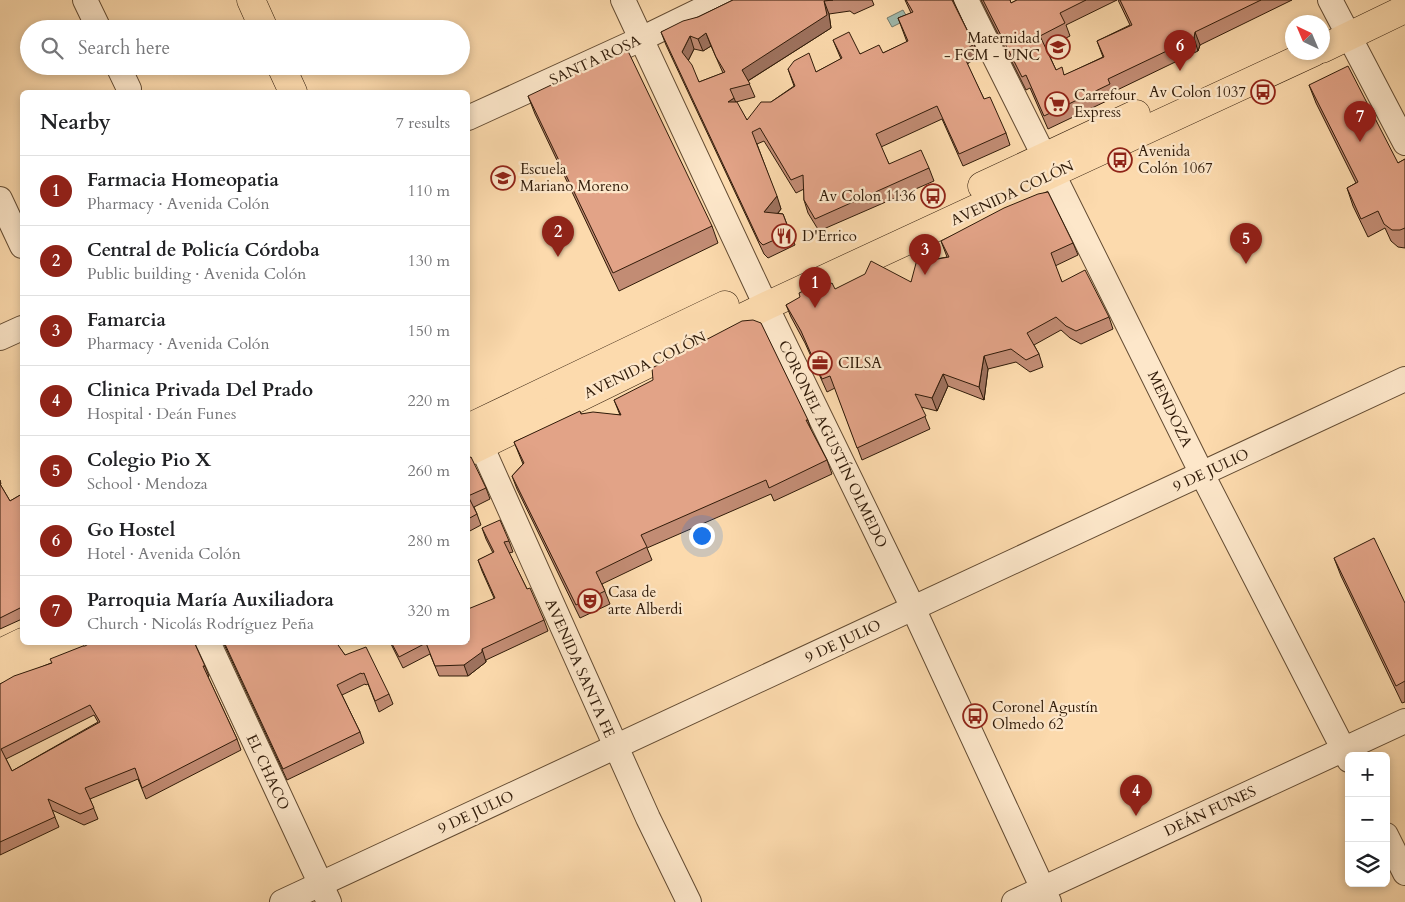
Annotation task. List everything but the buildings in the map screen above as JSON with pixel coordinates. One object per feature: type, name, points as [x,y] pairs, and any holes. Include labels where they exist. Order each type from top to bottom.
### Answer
[{"type":"main road","points":[[251,0],[260,20]]},
{"type":"main road","points":[[1335,21],[1382,0]]},
{"type":"main road","points":[[1335,21],[1405,9]]},
{"type":"main road","name":"AVENIDA COLÓN","points":[[1049,165],[1285,46]]},
{"type":"main road","name":"AVENIDA COLÓN","points":[[471,441],[762,298],[1049,165],[1295,60]]},
{"type":"main road","points":[[285,75],[292,90]]},
{"type":"main road","points":[[0,653],[20,643]]},
{"type":"main road","points":[[0,675],[64,645]]},
{"type":"street","points":[[85,0],[95,20]]},
{"type":"street","name":"CORONEL AGUSTÍN OLMEDO","points":[[623,0],[762,298],[913,608],[1046,895]]},
{"type":"street","name":"SANTA ROSA","points":[[470,117],[641,39],[721,0]]},
{"type":"street","name":"MENDOZA","points":[[966,0],[1202,474],[1345,753]]},
{"type":"street","points":[[1335,21],[1405,143]]},
{"type":"street","points":[[123,75],[130,89]]},
{"type":"street","points":[[0,199],[20,242]]},
{"type":"street","points":[[0,338],[20,329]]},
{"type":"street","name":"9 DE JULIO","points":[[282,902],[325,893],[616,747],[1405,379]]},
{"type":"street","name":"AVENIDA SANTA FE","points":[[471,441],[689,902]]},
{"type":"street","name":"EL CHACO","points":[[209,645],[325,893]]},
{"type":"street","name":"DEÁN FUNES","points":[[1351,752],[1405,721]]},
{"type":"street","name":"DEÁN FUNES","points":[[1014,902],[1046,895],[1345,755]]},
{"type":"street","points":[[1390,842],[1405,872]]},
{"type":"shaded area","points":[[903,10],[908,19],[892,27],[887,18]]},
{"type":"place","name":"Maternidad - FCM - UNC","points":[[1058,47]]},
{"type":"place","name":"Go Hostel","points":[[1180,71]]},
{"type":"place","name":"Av Colon 1037","points":[[1263,92]]},
{"type":"place","name":"Carrefour Express","points":[[1057,104]]},
{"type":"place","name":"Parroquia María Auxiliadora","points":[[1360,142]]},
{"type":"place","name":"Avenida Colón 1067","points":[[1120,160]]},
{"type":"place","name":"Escuela Mariano Moreno","points":[[503,178]]},
{"type":"place","name":"Av Colon 1136","points":[[933,196]]},
{"type":"place","name":"D'Errico","points":[[784,236]]},
{"type":"place","name":"Central de Policía Córdoba","points":[[558,257]]},
{"type":"place","name":"Colegio Pio X","points":[[1246,264]]},
{"type":"place","name":"Famarcia","points":[[925,275]]},
{"type":"place","name":"Farmacia Homeopatia","points":[[815,308]]},
{"type":"place","name":"CILSA","points":[[820,363]]},
{"type":"place","name":"Casa de arte Alberdi","points":[[590,601]]},
{"type":"place","name":"Coronel Agustín Olmedo 62","points":[[975,716]]},
{"type":"place","name":"Clinica Privada Del Prado","points":[[1136,816]]}]
